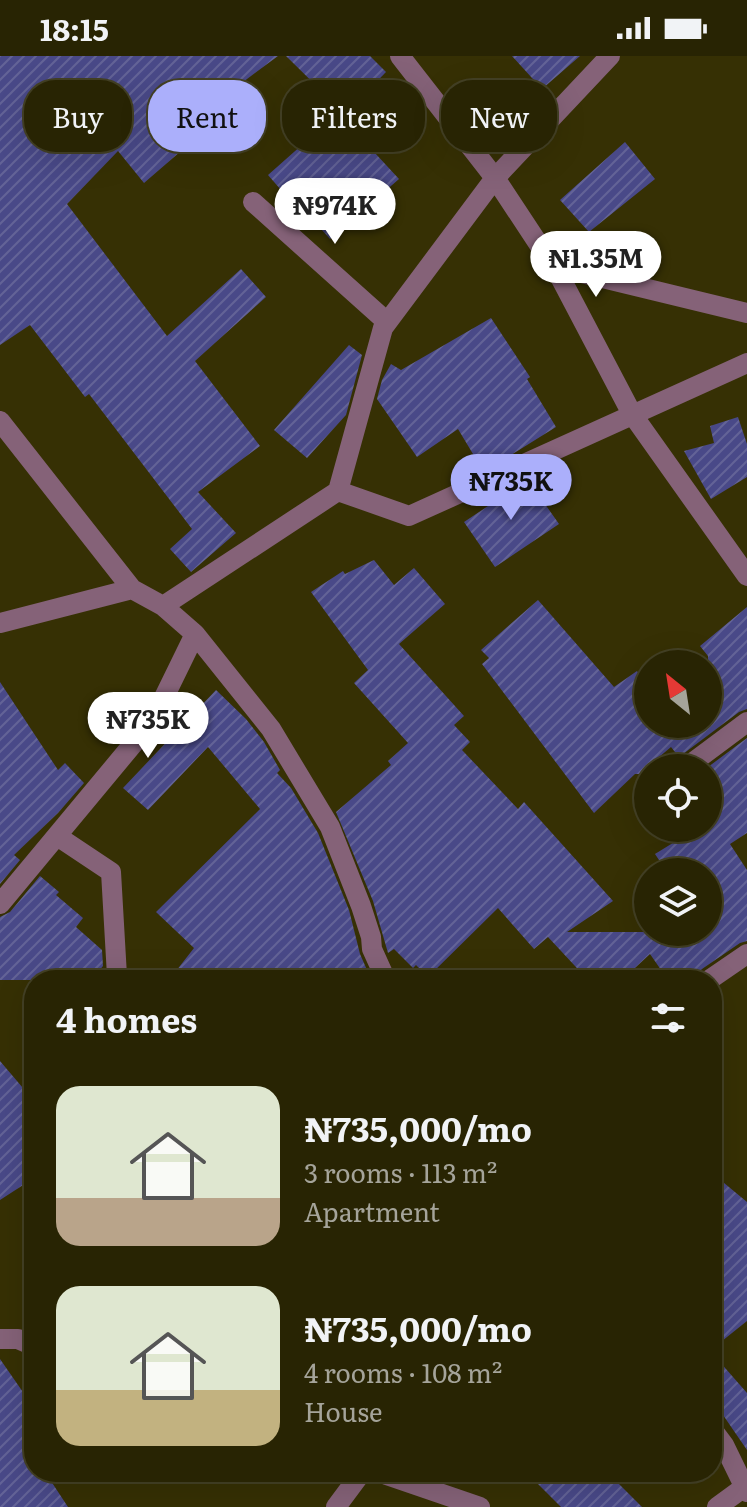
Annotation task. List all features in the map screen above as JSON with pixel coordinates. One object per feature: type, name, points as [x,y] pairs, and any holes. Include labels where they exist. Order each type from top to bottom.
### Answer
[{"type":"street","points":[[400,56],[495,178],[553,266],[632,414],[747,576]]},
{"type":"street","points":[[163,606],[338,491],[383,328],[495,178],[610,56]]},
{"type":"street","points":[[253,202],[387,322]]},
{"type":"street","points":[[553,266],[747,313]]},
{"type":"street","points":[[338,491],[409,516],[747,363]]},
{"type":"street","points":[[0,421],[132,589],[163,606],[195,634],[271,729],[330,827],[361,906],[372,949],[381,970]]},
{"type":"street","points":[[0,623],[132,589]]},
{"type":"street","points":[[0,904],[153,720],[195,634]]},
{"type":"street","points":[[704,754],[747,722]]},
{"type":"street","points":[[57,836],[111,872],[117,970]]},
{"type":"street","points":[[722,971],[747,954]]},
{"type":"street","points":[[0,1339],[24,1342]]},
{"type":"street","points":[[717,1507],[745,1490],[722,1442]]},
{"type":"street","points":[[336,1507],[355,1482]]},
{"type":"street","points":[[407,1482],[480,1507]]},
{"type":"building","points":[[0,56],[278,56],[246,80],[148,80],[148,152],[180,152],[144,183],[119,152],[132,152],[132,80],[24,80],[24,152],[117,152],[67,204],[167,336],[241,269],[266,297],[195,361],[260,446],[198,492],[236,533],[191,572],[170,549],[192,529],[89,394],[85,397],[30,325],[0,345]]},
{"type":"building","points":[[286,56],[370,56],[386,72],[378,80],[310,80]]},
{"type":"building","points":[[512,56],[580,56],[552,80],[534,80]]},
{"type":"building","points":[[625,142],[655,179],[589,232],[560,200]]},
{"type":"building","points":[[294,152],[374,152],[399,179],[330,239],[304,210],[301,213],[268,175]]},
{"type":"building","points":[[491,318],[530,377],[527,379],[556,427],[482,469],[458,429],[417,457],[377,399],[382,380],[391,364],[401,370]]},
{"type":"building","points":[[349,345],[362,355],[346,415],[307,458],[274,430]]},
{"type":"building","points":[[738,417],[747,444],[747,477],[711,499],[684,451],[714,443],[710,426]]},
{"type":"building","points":[[526,477],[559,524],[495,567],[464,522],[500,498],[496,491]]},
{"type":"building","points":[[374,560],[394,585],[414,568],[445,604],[399,644],[464,716],[454,725],[470,742],[462,750],[518,809],[524,802],[613,901],[567,932],[634,932],[634,946],[722,946],[722,858],[658,858],[655,854],[674,842],[722,842],[722,757],[747,738],[747,833],[730,844],[747,870],[747,941],[701,970],[661,970],[650,954],[633,970],[579,970],[548,937],[534,949],[498,908],[435,970],[421,970],[416,965],[413,968],[394,949],[388,953],[373,901],[336,812],[391,765],[388,761],[408,743],[354,683],[368,670],[311,592],[343,571],[345,574]]},
{"type":"building","points":[[538,600],[614,687],[634,673],[634,738],[704,738],[683,754],[677,754],[671,747],[663,754],[634,754],[634,775],[594,813],[482,664],[489,658],[481,650]]},
{"type":"building","points":[[747,607],[747,709],[722,725],[722,650],[703,650],[700,646]]},
{"type":"building","points":[[0,682],[58,770],[65,763],[84,783],[14,855],[20,860],[0,884]]},
{"type":"building","points":[[216,690],[264,742],[280,770],[277,773],[291,788],[318,833],[349,910],[367,970],[177,970],[194,948],[156,912],[260,809],[208,747],[148,810],[123,788]]},
{"type":"building","points":[[40,876],[59,892],[56,895],[83,918],[76,927],[102,950],[103,966],[100,970],[24,970],[24,980],[0,980],[0,917],[10,912]]},
{"type":"building","points":[[0,1061],[24,1089],[24,1184],[0,1200]]},
{"type":"building","points":[[722,1181],[747,1202],[747,1321],[722,1341]]},
{"type":"building","points":[[0,1359],[24,1394],[24,1482],[52,1482],[68,1507],[0,1507]]},
{"type":"building","points":[[722,1364],[747,1393],[747,1450],[722,1414]]},
{"type":"building","points":[[536,1482],[617,1482],[642,1507],[561,1507]]}]
